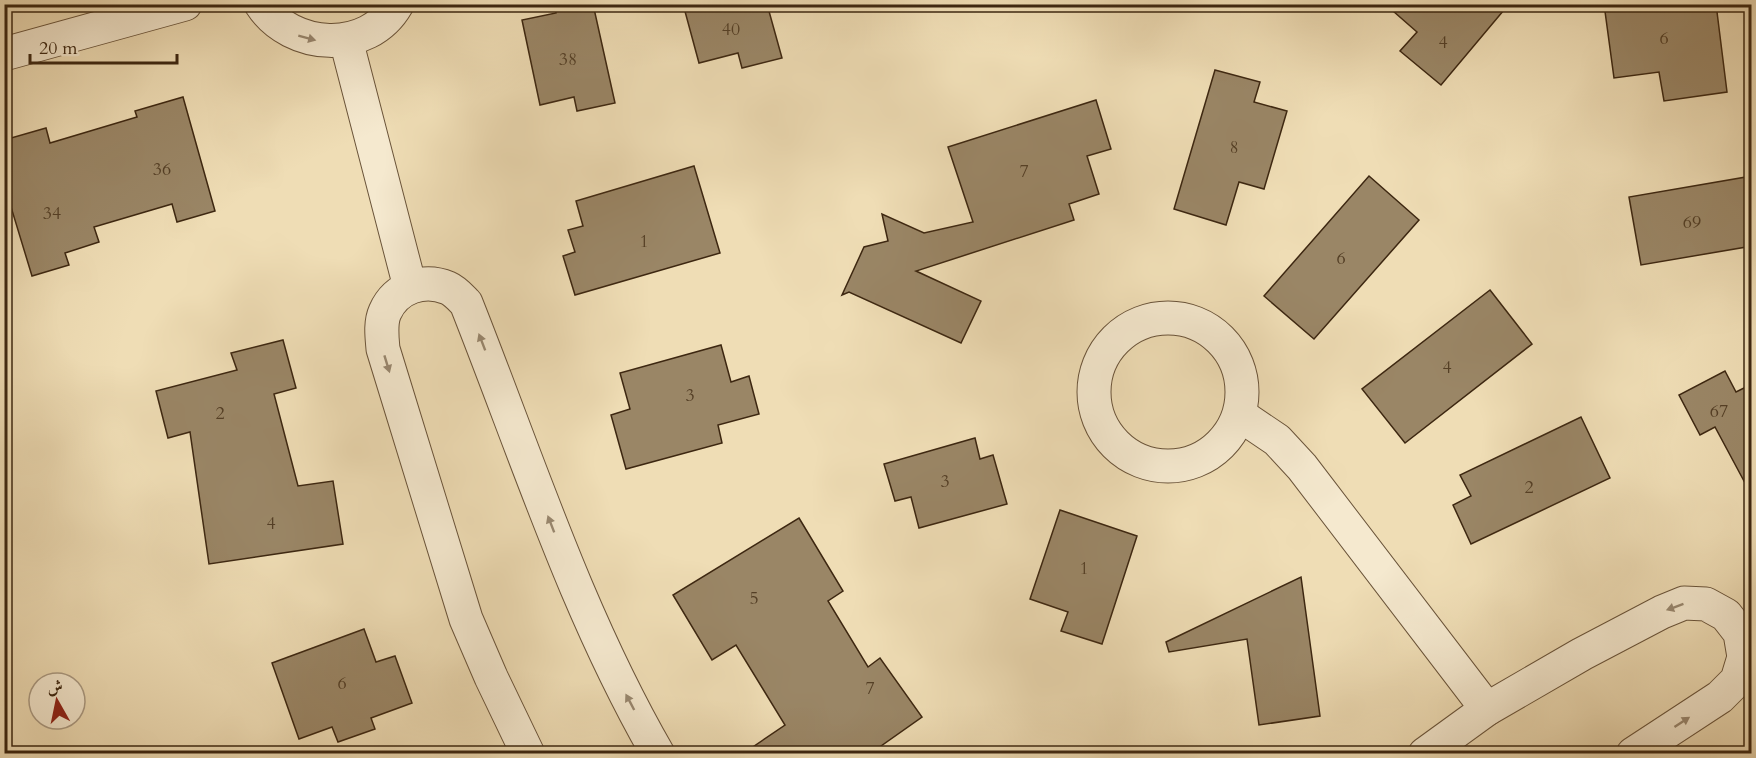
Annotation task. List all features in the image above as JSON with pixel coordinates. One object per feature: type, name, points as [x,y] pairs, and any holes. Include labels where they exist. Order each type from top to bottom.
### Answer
[{"type":"street","points":[[4,54],[185,4]]},
{"type":"street","points":[[261,4],[278,24],[299,36],[322,41],[346,40],[371,30],[393,13],[397,4]]},
{"type":"street","points":[[346,40],[410,287]]},
{"type":"street","points":[[528,753],[466,619],[382,349],[381,329],[384,312],[395,297],[410,287],[430,283],[451,288],[466,303],[569,570],[618,680],[658,753]]},
{"type":"street","points":[[1164,318],[1188,321],[1210,331],[1227,347],[1239,368],[1243,392],[1240,415],[1228,437],[1209,454],[1186,464],[1161,466],[1137,460],[1116,446],[1102,426],[1094,401],[1095,377],[1105,354],[1120,336],[1140,323],[1164,318]]},
{"type":"street","points":[[1240,415],[1277,440],[1302,467],[1487,709]]},
{"type":"street","points":[[1425,753],[1487,709],[1582,654],[1684,603],[1706,604],[1746,630],[1744,657],[1737,680],[1720,697],[1633,753]]},
{"type":"building","points":[[555,4],[593,4],[615,103],[577,111],[574,97],[540,105],[522,20],[556,13]]},
{"type":"building","points":[[683,4],[767,4],[782,58],[742,68],[738,53],[699,63]]},
{"type":"building","points":[[1385,4],[1509,4],[1441,85],[1400,51],[1417,32]]},
{"type":"building","points":[[1604,4],[1716,4],[1727,92],[1664,101],[1659,72],[1614,78]]},
{"type":"building","points":[[1215,70],[1260,82],[1254,102],[1287,111],[1264,189],[1239,182],[1226,225],[1174,209]]},
{"type":"building","points":[[183,97],[215,211],[177,222],[172,204],[94,227],[99,242],[65,253],[69,265],[32,276],[4,184],[4,140],[46,128],[50,143],[137,117],[135,111]]},
{"type":"building","points":[[1096,100],[1111,149],[1087,156],[1099,194],[1069,204],[1074,220],[916,271],[981,301],[961,343],[849,292],[842,295],[864,247],[888,241],[882,214],[924,233],[973,222],[948,147]]},
{"type":"building","points":[[694,166],[720,253],[575,295],[563,256],[575,252],[568,230],[583,226],[576,201]]},
{"type":"building","points":[[1369,176],[1419,220],[1314,339],[1264,296]]},
{"type":"building","points":[[1752,176],[1752,246],[1641,265],[1629,197]]},
{"type":"building","points":[[1490,290],[1532,344],[1405,443],[1362,389]]},
{"type":"building","points":[[283,340],[296,388],[274,394],[298,486],[333,481],[343,544],[209,564],[190,432],[168,438],[156,391],[237,370],[231,353]]},
{"type":"building","points":[[721,345],[731,382],[749,376],[759,414],[718,425],[722,443],[626,469],[611,415],[630,409],[620,373]]},
{"type":"building","points":[[1725,371],[1736,392],[1752,384],[1752,496],[1715,427],[1700,435],[1679,395]]},
{"type":"building","points":[[1581,417],[1610,478],[1471,544],[1453,505],[1471,496],[1460,475]]},
{"type":"building","points":[[975,438],[980,459],[993,455],[1007,504],[919,528],[911,497],[895,501],[884,464]]},
{"type":"building","points":[[1060,510],[1137,536],[1102,644],[1061,631],[1068,612],[1030,599]]},
{"type":"building","points":[[799,518],[843,591],[828,601],[868,667],[880,658],[922,717],[871,753],[744,753],[785,725],[736,645],[712,660],[673,595]]},
{"type":"building","points":[[1301,577],[1320,716],[1259,725],[1247,639],[1169,652],[1166,642]]},
{"type":"building","points":[[364,629],[376,662],[395,656],[412,703],[371,718],[375,729],[338,742],[332,727],[299,739],[272,663]]}]
